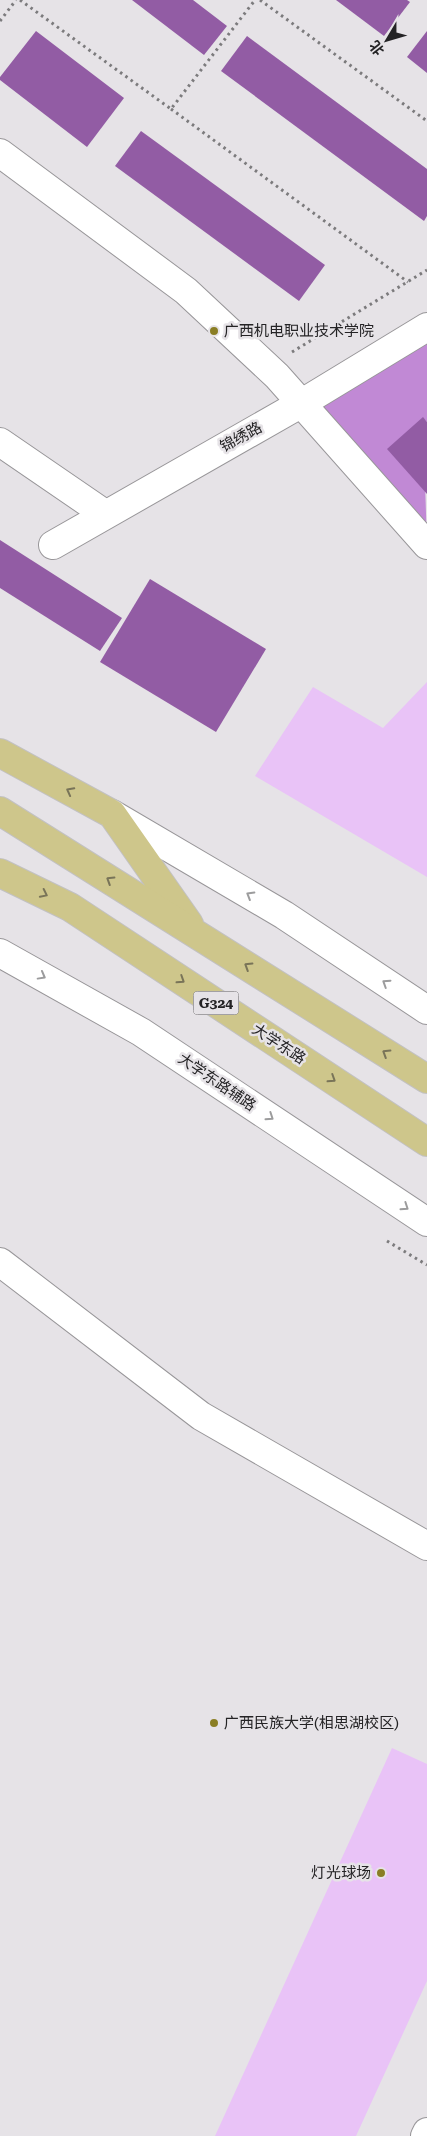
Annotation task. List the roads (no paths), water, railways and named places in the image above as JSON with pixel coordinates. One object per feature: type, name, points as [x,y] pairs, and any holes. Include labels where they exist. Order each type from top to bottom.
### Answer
[{"type":"main road","points":[[0,754],[112,814],[195,933]]},
{"type":"main road","points":[[0,811],[427,1078]]},
{"type":"main road","name":"大学东路","points":[[0,873],[70,907],[427,1142]]},
{"type":"street","points":[[0,153],[186,291],[268,366],[427,545]]},
{"type":"street","name":"锦绣路","points":[[53,545],[302,403],[427,327]]},
{"type":"street","points":[[0,442],[105,514]]},
{"type":"street","points":[[112,814],[284,916],[427,1010]]},
{"type":"street","name":"大学东路辅路","points":[[0,953],[141,1032],[427,1222]]},
{"type":"street","points":[[0,1262],[201,1416],[427,1546]]},
{"type":"street","points":[[425,2136],[427,2132]]},
{"type":"place","name":"广西机电职业技术学院","points":[[214,331]]},
{"type":"place","name":"广西民族大学(相思湖校区)","points":[[214,1723]]},
{"type":"place","name":"灯光球场","points":[[381,1873]]}]
